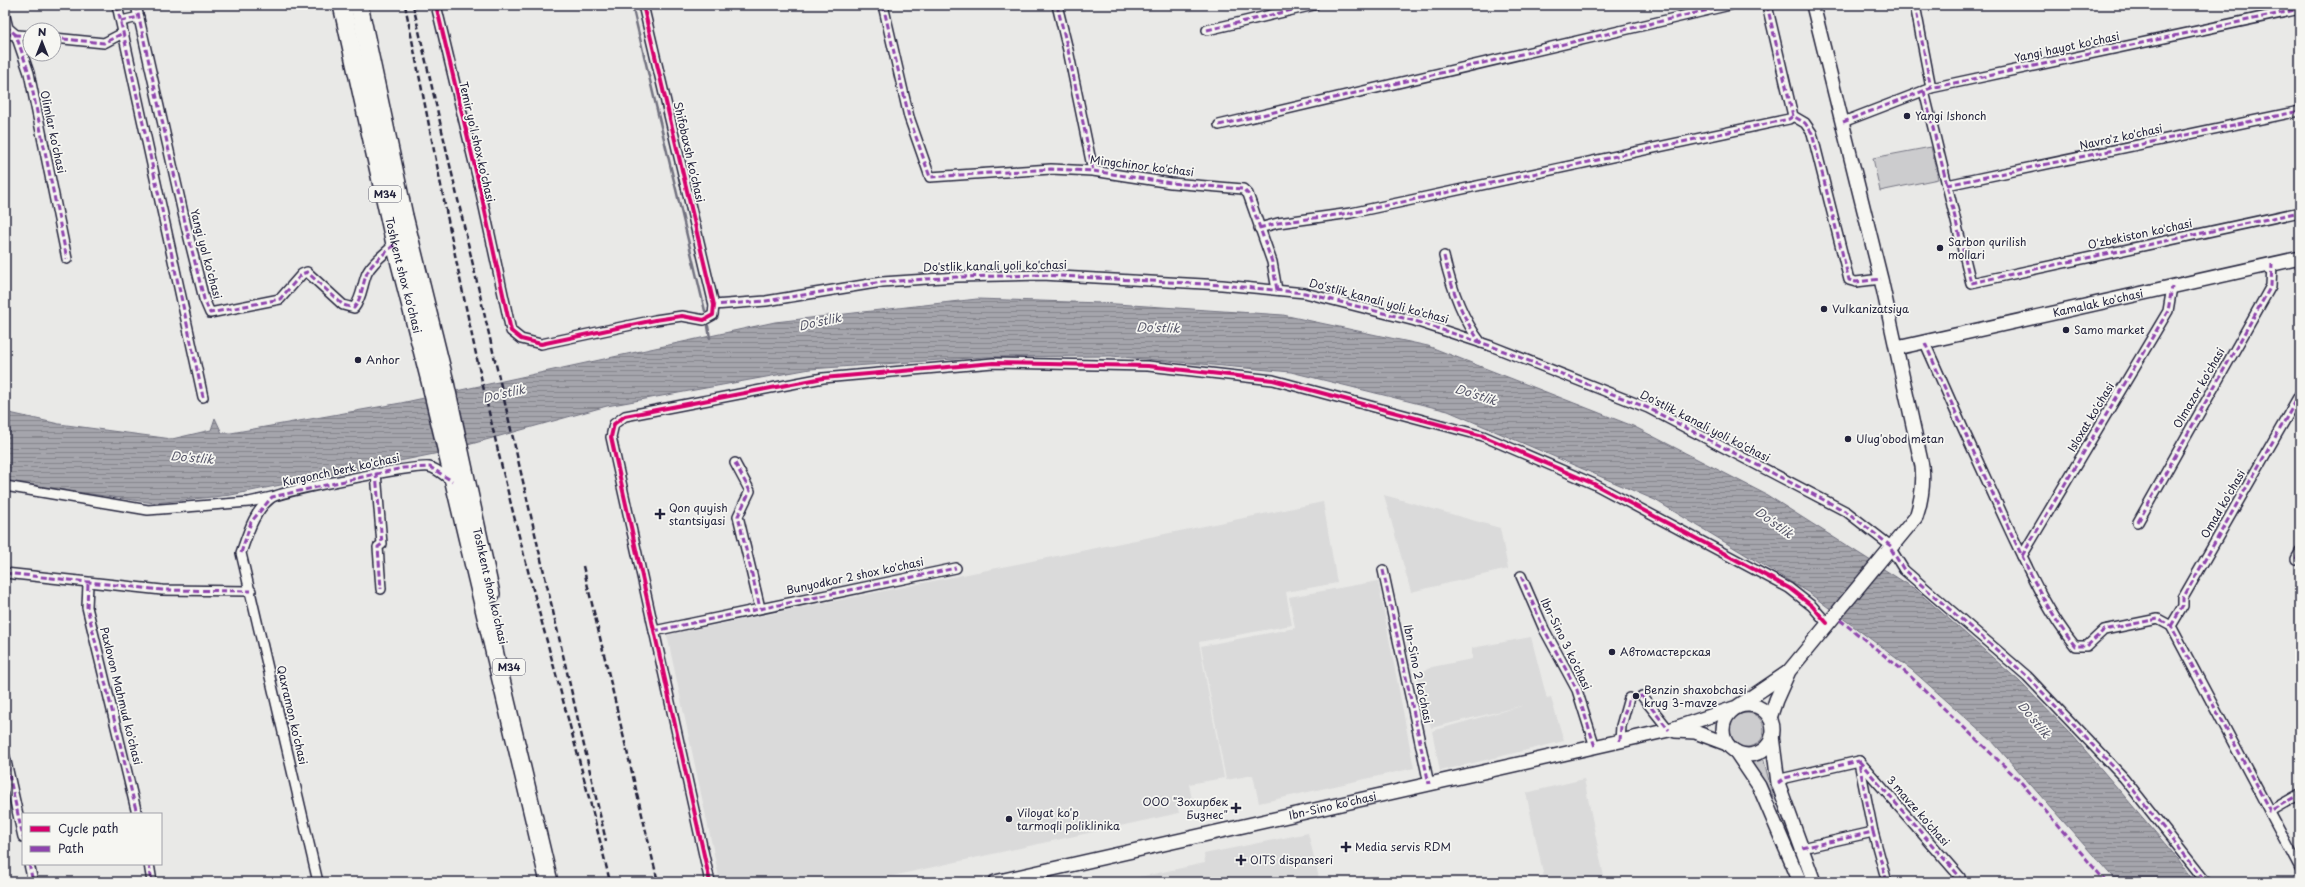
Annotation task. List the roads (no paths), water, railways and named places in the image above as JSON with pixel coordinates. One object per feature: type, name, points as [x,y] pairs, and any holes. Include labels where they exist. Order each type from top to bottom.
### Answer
[{"type":"highway","name":"Toshkent shox ko'chasi","points":[[342,5],[395,244],[437,380]]},
{"type":"highway","name":"Toshkent shox ko'chasi","points":[[359,5],[437,380]]},
{"type":"highway","points":[[437,380],[454,454]]},
{"type":"highway","name":"Toshkent shox ko'chasi","points":[[454,454],[452,481],[549,882]]},
{"type":"highway","name":"Toshkent shox ko'chasi","points":[[454,454],[489,585],[561,882]]},
{"type":"main road","points":[[1813,5],[1897,348],[1922,466],[1924,485],[1922,499],[1916,516],[1889,551],[1828,622],[1789,671],[1770,718],[1778,783],[1814,882]]},
{"type":"main road","name":"Kamalak ko'chasi","points":[[1897,348],[1926,343],[2300,258]]},
{"type":"main road","points":[[1789,671],[1728,714],[1723,729],[1732,748],[1762,792],[1800,882]]},
{"type":"main road","points":[[1669,730],[1747,704],[1757,706],[1765,711],[1770,718]]},
{"type":"main road","points":[[1669,730],[1695,732],[1749,755],[1762,751],[1772,736]]},
{"type":"main road","name":"Ibn-Sino ko'chasi","points":[[995,882],[1669,730]]},
{"type":"street","points":[[117,5],[203,397]]},
{"type":"street","name":"Yangi yol ko'chasi","points":[[136,5],[186,229],[204,299],[210,313],[280,299],[302,274],[307,272],[343,305],[354,308],[359,301],[368,272],[395,244]]},
{"type":"street","name":"Temir yo'l shox ko'chasi","points":[[436,5],[479,184],[511,331],[521,339],[541,344],[655,320],[682,316],[704,320],[713,315],[714,305]]},
{"type":"street","name":"Shifobaxsh ko'chasi","points":[[643,5],[714,305]]},
{"type":"street","name":"Mingchinor ko'chasi","points":[[883,5],[909,117],[930,177],[1051,169],[1093,171],[1172,183],[1243,189],[1248,194],[1272,262],[1277,290]]},
{"type":"street","points":[[1057,5],[1068,50],[1093,171]]},
{"type":"street","points":[[1207,30],[1314,5]]},
{"type":"street","points":[[1219,125],[1730,5]]},
{"type":"street","points":[[1767,5],[1793,116],[1805,123],[1812,133],[1849,280],[1856,282],[1881,279]]},
{"type":"street","points":[[1915,5],[1928,90],[1947,185]]},
{"type":"street","name":"Yangi hayot ko'chasi","points":[[1842,122],[1928,90],[2300,9]]},
{"type":"street","name":"Olimlar ko'chasi","points":[[5,16],[8,28],[16,35],[29,73],[67,259]]},
{"type":"street","points":[[121,21],[139,17]]},
{"type":"street","points":[[62,39],[104,43],[123,32]]},
{"type":"street","points":[[5,34],[22,35]]},
{"type":"street","name":"Navro'z ko'chasi","points":[[1947,185],[2300,111]]},
{"type":"street","points":[[1259,228],[1278,223],[1358,211],[1789,119],[1793,116]]},
{"type":"street","name":"O'zbekiston ko'chasi","points":[[1947,185],[1970,283],[2300,212]]},
{"type":"street","points":[[1444,256],[1450,282],[1470,328],[1482,343]]},
{"type":"street","name":"Olmazor ko'chasi","points":[[2138,522],[2271,286],[2272,264]]},
{"type":"street","name":"Do'stlik kanali yoli ko'chasi","points":[[714,305],[766,301],[882,282],[1042,275],[1305,293],[1408,319],[1482,343],[1648,408],[1847,512],[1889,551]]},
{"type":"street","name":"Isloxat ko'chasi","points":[[2022,556],[2168,311],[2172,287]]},
{"type":"street","points":[[1926,343],[2022,556],[2064,633],[2075,646],[2087,646],[2104,630],[2158,619],[2171,626],[2300,869]]},
{"type":"street","points":[[710,882],[612,437],[614,424],[625,416],[823,378],[993,363],[1148,366],[1273,380],[1483,436],[1594,484],[1789,588],[1812,606],[1828,622]]},
{"type":"street","name":"Omad ko'chasi","points":[[2171,626],[2183,606],[2182,598],[2300,394]]},
{"type":"street","points":[[735,463],[750,491],[738,516],[760,608]]},
{"type":"street","name":"Kurgonch berk ko'chasi","points":[[241,553],[251,522],[272,497],[403,468],[430,467],[452,481]]},
{"type":"street","points":[[376,473],[382,544],[378,547],[381,589]]},
{"type":"street","points":[[5,486],[148,510],[233,504],[272,497]]},
{"type":"street","points":[[1889,551],[1904,570],[2027,676],[2113,767],[2206,882]]},
{"type":"street","name":"Qaxramon ko'chasi","points":[[241,553],[318,882]]},
{"type":"street","name":"Bunyodkor 2 shox ko'chasi","points":[[654,631],[956,568]]},
{"type":"street","name":"Ibn-Sino 2 ko'chasi","points":[[1383,570],[1430,784]]},
{"type":"street","points":[[5,574],[88,584],[162,590],[251,591]]},
{"type":"street","name":"Ibn-Sino 3 ko'chasi","points":[[1521,576],[1544,628],[1577,690],[1595,747]]},
{"type":"street","name":"Paxlovon Mahmud ko'chasi","points":[[88,584],[87,607],[137,813]]},
{"type":"street","points":[[1642,696],[1669,730]]},
{"type":"street","points":[[1620,741],[1621,726],[1629,698]]},
{"type":"street","points":[[5,756],[22,832]]},
{"type":"street","points":[[1778,783],[1785,778],[1859,761],[1873,832],[1887,882]]},
{"type":"street","name":"3 mavze ko'chasi","points":[[1859,761],[1960,877]]},
{"type":"street","points":[[2270,811],[2300,794]]},
{"type":"street","points":[[1802,848],[1873,832]]},
{"type":"street","points":[[29,865],[33,882]]},
{"type":"street","points":[[149,865],[152,882]]},
{"type":"water","name":"Do'stlik","points":[[977,299],[1101,303],[1283,315],[1428,346],[1633,426],[1767,495],[1915,589],[2019,681],[2073,736],[2178,859],[2194,882],[2117,882],[1992,741],[1912,670],[1809,593],[1655,500],[1448,411],[1291,372],[1111,356],[984,357],[810,369],[607,406],[439,453],[231,495],[155,503],[5,482],[5,412],[59,424],[172,439],[211,430],[215,418],[222,433],[231,433],[401,403],[775,322]]},
{"type":"waterway","points":[[632,5],[705,311]]},
{"type":"waterway","points":[[708,326],[710,338]]},
{"type":"railway","points":[[405,5],[454,249],[493,432],[520,541],[610,882]]},
{"type":"railway","points":[[413,5],[606,841]]},
{"type":"railway","points":[[583,566],[658,882]]},
{"type":"place","name":"Yangi Ishonch","points":[[1907,116]]},
{"type":"place","name":"Sarbon qurilish mollari","points":[[1940,248]]},
{"type":"place","name":"Vulkanizatsiya","points":[[1824,309]]},
{"type":"place","name":"Samo market","points":[[2066,330]]},
{"type":"place","name":"Anhor","points":[[358,360]]},
{"type":"place","name":"Ulug'obod metan","points":[[1848,439]]},
{"type":"place","name":"Qon quyish stantsiyasi","points":[[660,514]]},
{"type":"place","name":"Автомастерская","points":[[1612,652]]},
{"type":"place","name":"Benzin shaxobchasi krug 3-mavze","points":[[1636,696]]},
{"type":"place","name":"ООО \"Зохирбек Бизнес\"","points":[[1236,808]]},
{"type":"place","name":"Viloyat ko'p tarmoqli poliklinika","points":[[1009,819]]},
{"type":"place","name":"Media servis RDM","points":[[1346,847]]},
{"type":"place","name":"OITS dispanseri","points":[[1241,860]]}]
